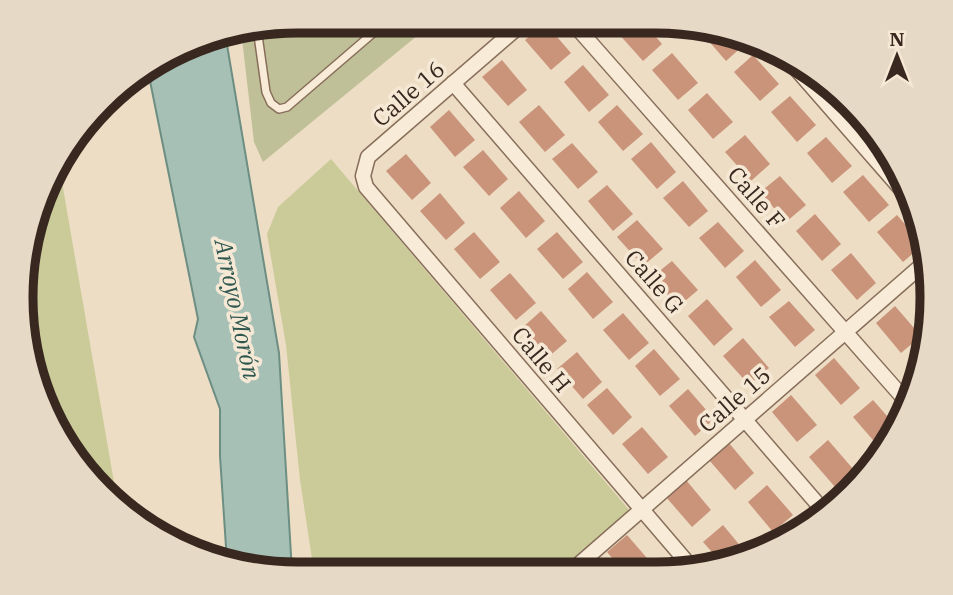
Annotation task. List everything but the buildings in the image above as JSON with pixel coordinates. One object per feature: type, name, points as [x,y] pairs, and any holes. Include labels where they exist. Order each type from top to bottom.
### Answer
[{"type":"street","name":"Calle 16","points":[[363,176],[368,157],[511,33]]},
{"type":"street","name":"Calle F","points":[[582,33],[901,396]]},
{"type":"street","points":[[808,82],[889,176]]},
{"type":"street","name":"Calle G","points":[[453,83],[819,505]]},
{"type":"street","name":"Calle H","points":[[363,176],[366,187],[685,560]]},
{"type":"street","name":"Calle 15","points":[[582,562],[918,269]]},
{"type":"lane","points":[[258,37],[266,92],[271,103],[279,109],[286,107],[373,33]]},
{"type":"green space","points":[[298,33],[421,33],[263,162],[254,142],[242,39]]},
{"type":"green space","points":[[331,159],[630,511],[572,562],[312,562],[300,480],[286,345],[267,234],[278,207]]},
{"type":"green space","points":[[62,180],[115,488],[99,472],[69,430],[53,399],[38,349],[33,298],[38,246],[53,196]]},
{"type":"water","name":"Arroyo Morón","points":[[227,43],[279,353],[291,562],[226,552],[220,409],[194,337],[198,319],[150,79],[196,53]]}]
